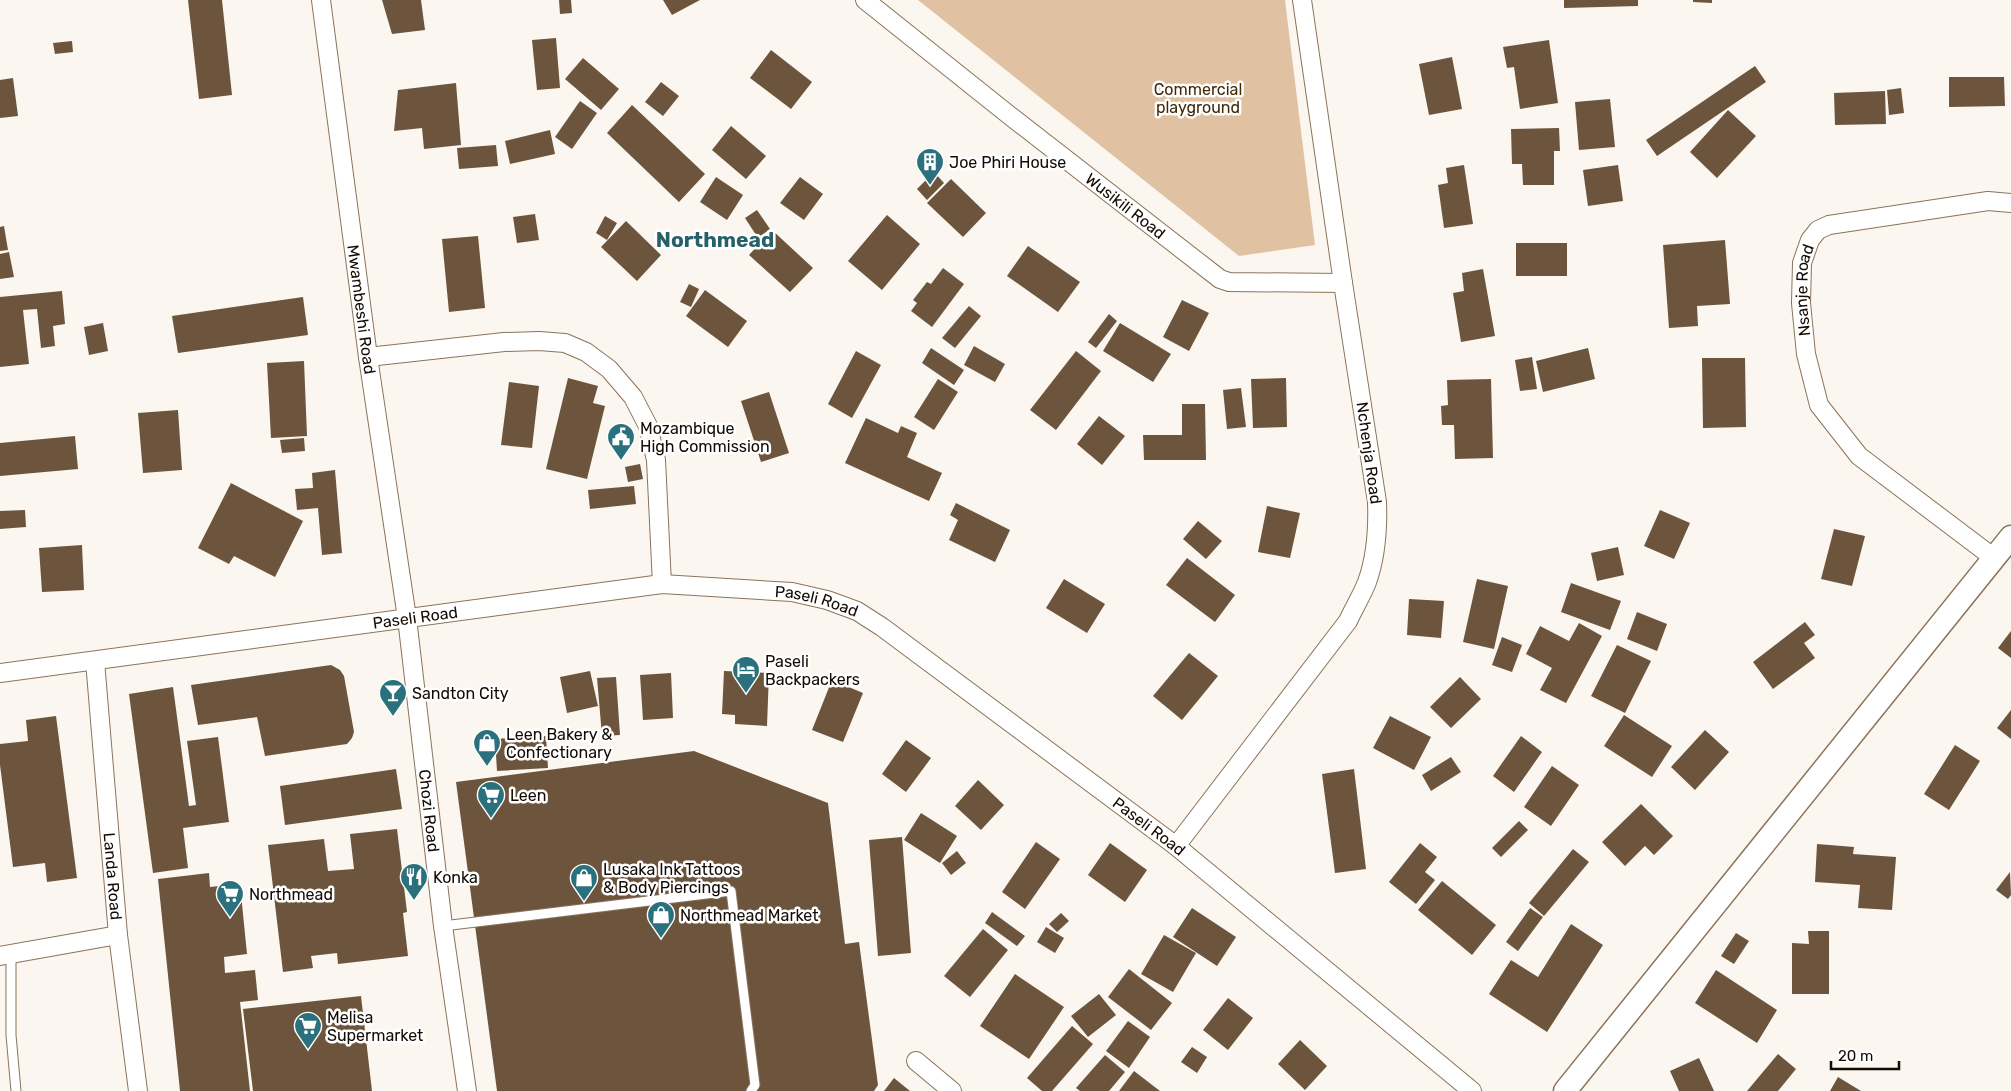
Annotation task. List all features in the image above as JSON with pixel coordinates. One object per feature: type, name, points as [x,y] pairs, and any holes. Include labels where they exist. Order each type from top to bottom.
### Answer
[{"type":"street","name":"Mwambeshi Road","points":[[321,0],[368,357],[407,618]]},
{"type":"street","name":"Wusikili Road","points":[[865,0],[1220,280],[1229,282],[1342,283]]},
{"type":"street","name":"Nchenja Road","points":[[1176,846],[1348,620],[1367,583],[1374,554],[1378,521],[1377,502],[1342,283],[1302,0]]},
{"type":"street","name":"Nsanje Road","points":[[1994,558],[1859,456],[1819,404],[1806,354],[1801,303],[1802,263],[1810,240],[1818,230],[1829,224],[1988,201],[2011,203]]},
{"type":"street","points":[[368,357],[504,342],[539,341],[564,343],[572,346],[586,352],[610,368],[633,397],[648,426],[656,460],[662,584]]},
{"type":"street","points":[[1564,1091],[2011,537]]},
{"type":"street","name":"Paseli Road","points":[[0,673],[662,584],[792,592],[827,600],[857,611],[922,656],[1176,846],[1472,1091]]},
{"type":"street","name":"Chozi Road","points":[[407,618],[443,926],[467,1091]]},
{"type":"street","name":"Landa Road","points":[[95,660],[118,935],[138,1091]]},
{"type":"street","points":[[5,955],[118,935]]},
{"type":"street","points":[[916,1061],[952,1091]]},
{"type":"lane","points":[[443,926],[731,892],[755,1085],[751,1091]]},
{"type":"lane","points":[[5,955],[16,1091]]},
{"type":"green space","name":"Commercial playground","points":[[918,0],[1285,0],[1315,245],[1239,256]]},
{"type":"building","points":[[188,0],[222,0],[232,95],[199,99]]},
{"type":"building","points":[[382,0],[421,0],[425,30],[392,34]]},
{"type":"building","points":[[559,0],[571,0],[572,13],[560,14]]},
{"type":"building","points":[[663,0],[700,0],[672,15]]},
{"type":"building","points":[[1564,0],[1638,0],[1638,6],[1564,8]]},
{"type":"building","points":[[1693,0],[1712,0],[1712,3],[1693,2]]},
{"type":"building","points":[[556,38],[560,88],[537,90],[532,40]]},
{"type":"building","points":[[1549,40],[1558,103],[1520,109],[1514,67],[1507,68],[1503,47]]},
{"type":"building","points":[[72,41],[73,52],[55,54],[53,43]]},
{"type":"building","points":[[771,50],[812,82],[791,109],[750,78]]},
{"type":"building","points":[[1452,57],[1462,109],[1429,115],[1419,64]]},
{"type":"building","points":[[583,58],[619,89],[601,110],[565,79]]},
{"type":"building","points":[[1755,66],[1766,82],[1657,156],[1646,140]]},
{"type":"building","points":[[1949,77],[2004,77],[2005,106],[1949,107]]},
{"type":"building","points":[[13,78],[18,116],[0,118],[0,80]]},
{"type":"building","points":[[661,82],[679,96],[663,116],[645,102]]},
{"type":"building","points":[[456,83],[461,145],[424,149],[422,128],[394,131],[398,90]]},
{"type":"building","points":[[1901,88],[1904,113],[1889,115],[1887,90]]},
{"type":"building","points":[[1885,91],[1886,124],[1835,125],[1834,93]]},
{"type":"building","points":[[1610,99],[1615,147],[1579,150],[1575,102]]},
{"type":"building","points":[[580,101],[597,113],[572,149],[555,137]]},
{"type":"building","points":[[632,105],[705,174],[679,202],[607,133]]},
{"type":"building","points":[[1728,110],[1756,136],[1717,178],[1690,152]]},
{"type":"building","points":[[731,126],[766,156],[746,179],[712,150]]},
{"type":"building","points":[[1559,128],[1560,151],[1554,151],[1554,185],[1523,185],[1522,164],[1512,164],[1511,129]]},
{"type":"building","points":[[550,130],[555,154],[510,164],[505,141]]},
{"type":"building","points":[[496,145],[498,166],[459,169],[457,148]]},
{"type":"building","points":[[1464,165],[1473,224],[1444,228],[1438,185],[1448,183],[1446,168]]},
{"type":"building","points":[[1618,165],[1623,201],[1588,206],[1583,170]]},
{"type":"building","name":"Joe Phiri House","points":[[934,172],[944,183],[927,200],[917,189]]},
{"type":"building","points":[[716,177],[743,195],[727,220],[700,202]]},
{"type":"building","points":[[800,177],[823,194],[804,220],[780,203]]},
{"type":"building","points":[[951,179],[986,213],[963,237],[927,203]]},
{"type":"building","points":[[757,210],[770,229],[758,238],[745,218]]},
{"type":"building","points":[[535,214],[539,240],[517,243],[513,217]]},
{"type":"building","points":[[887,215],[920,244],[882,290],[848,261]]},
{"type":"building","points":[[605,216],[617,223],[607,240],[596,233]]},
{"type":"building","points":[[626,221],[661,255],[637,281],[601,247]]},
{"type":"building","points":[[4,226],[8,250],[0,251],[0,227]]},
{"type":"building","points":[[772,230],[813,268],[790,292],[749,255]]},
{"type":"building","points":[[478,236],[485,308],[449,312],[442,239]]},
{"type":"building","points":[[1725,240],[1730,304],[1697,306],[1698,326],[1669,328],[1663,245]]},
{"type":"building","points":[[1516,243],[1567,243],[1567,276],[1516,276]]},
{"type":"building","points":[[1028,246],[1080,282],[1058,312],[1007,276]]},
{"type":"building","points":[[9,252],[14,277],[0,279],[0,254]]},
{"type":"building","points":[[943,268],[964,284],[932,327],[911,311],[917,303],[913,300],[927,282],[931,284]]},
{"type":"building","points":[[1483,269],[1495,336],[1461,342],[1453,293],[1464,291],[1462,273]]},
{"type":"building","points":[[689,284],[699,289],[691,307],[680,302]]},
{"type":"building","points":[[705,290],[747,321],[728,347],[686,316]]},
{"type":"building","points":[[62,291],[65,324],[53,326],[55,346],[41,348],[37,309],[23,310],[29,364],[0,367],[0,297]]},
{"type":"building","points":[[303,297],[308,335],[178,353],[172,316]]},
{"type":"building","points":[[1182,300],[1209,313],[1189,351],[1163,337]]},
{"type":"building","points":[[969,306],[981,316],[955,348],[942,338]]},
{"type":"building","points":[[1109,314],[1117,321],[1096,348],[1088,342]]},
{"type":"building","points":[[103,323],[108,351],[89,355],[84,327]]},
{"type":"building","points":[[1120,323],[1171,354],[1153,382],[1103,351]]},
{"type":"building","points":[[974,346],[1005,364],[995,382],[964,365]]},
{"type":"building","points":[[931,348],[964,370],[954,385],[922,363]]},
{"type":"building","points":[[1588,348],[1595,379],[1543,392],[1536,361]]},
{"type":"building","points":[[856,351],[881,365],[852,418],[828,404]]},
{"type":"building","points":[[1076,351],[1101,371],[1056,430],[1030,410]]},
{"type":"building","points":[[1532,357],[1537,389],[1520,391],[1515,360]]},
{"type":"building","points":[[1702,358],[1745,358],[1746,427],[1703,428]]},
{"type":"building","points":[[304,361],[307,436],[271,438],[267,363]]},
{"type":"building","points":[[568,378],[598,386],[593,403],[605,406],[587,479],[546,469]]},
{"type":"building","points":[[1286,378],[1287,427],[1253,428],[1251,379]]},
{"type":"building","points":[[938,379],[958,392],[934,430],[914,417]]},
{"type":"building","points":[[1491,379],[1493,458],[1455,459],[1454,425],[1442,425],[1441,406],[1448,405],[1447,380]]},
{"type":"building","points":[[509,382],[539,386],[532,448],[501,445]]},
{"type":"building","points":[[1241,388],[1246,427],[1227,429],[1223,390]]},
{"type":"building","points":[[769,392],[789,453],[761,462],[741,401]]},
{"type":"building","points":[[1182,404],[1205,404],[1206,460],[1144,460],[1143,435],[1182,435]]},
{"type":"building","points":[[178,410],[182,470],[143,473],[138,413]]},
{"type":"building","points":[[1099,416],[1125,436],[1102,465],[1077,444]]},
{"type":"building","points":[[866,418],[898,433],[901,426],[917,433],[907,457],[942,473],[929,501],[845,463]]},
{"type":"building","points":[[75,436],[78,469],[0,476],[0,443]]},
{"type":"building","points":[[304,438],[305,451],[282,453],[280,440]]},
{"type":"building","points":[[640,464],[643,479],[628,482],[625,467]]},
{"type":"building","points":[[335,470],[342,553],[322,555],[318,508],[297,510],[295,489],[313,488],[312,473]]},
{"type":"building","points":[[231,483],[303,521],[275,577],[234,556],[229,564],[198,548]]},
{"type":"building","points":[[634,486],[636,504],[590,509],[588,490]]},
{"type":"building","points":[[956,503],[1010,530],[995,562],[949,540],[958,520],[950,515]]},
{"type":"building","points":[[1267,506],[1300,513],[1290,558],[1258,552]]},
{"type":"building","points":[[25,510],[26,527],[0,529],[0,511]]},
{"type":"building","points":[[1660,510],[1690,523],[1674,559],[1644,546]]},
{"type":"building","points":[[1198,521],[1222,541],[1206,559],[1183,539]]},
{"type":"building","points":[[1834,529],[1865,536],[1852,586],[1821,579]]},
{"type":"building","points":[[82,545],[84,590],[42,592],[39,548]]},
{"type":"building","points":[[1618,547],[1624,575],[1597,581],[1591,553]]},
{"type":"building","points":[[1187,558],[1235,595],[1215,622],[1166,585]]},
{"type":"building","points":[[1064,579],[1105,604],[1087,633],[1046,608]]},
{"type":"building","points":[[1477,579],[1508,586],[1494,649],[1463,642]]},
{"type":"building","points":[[1571,583],[1621,601],[1610,630],[1561,612]]},
{"type":"building","points":[[1409,599],[1444,601],[1441,638],[1407,635]]},
{"type":"building","points":[[1637,612],[1667,624],[1657,651],[1627,639]]},
{"type":"building","points":[[1805,622],[1815,635],[1804,643],[1815,658],[1773,689],[1753,662]]},
{"type":"building","points":[[1579,623],[1602,636],[1566,703],[1540,690],[1552,668],[1526,654],[1540,626],[1569,641]]},
{"type":"building","points":[[2011,631],[2011,658],[1998,648]]},
{"type":"building","points":[[1502,637],[1522,645],[1512,672],[1492,665]]},
{"type":"building","points":[[1617,645],[1651,661],[1625,713],[1591,696]]},
{"type":"building","points":[[1189,653],[1218,676],[1182,720],[1153,696]]},
{"type":"building","points":[[331,665],[340,670],[344,676],[354,732],[347,744],[265,756],[257,717],[198,725],[191,685]]},
{"type":"building","points":[[590,671],[598,706],[567,713],[560,677]]},
{"type":"building","points":[[724,671],[769,673],[767,726],[735,724],[735,715],[722,714]]},
{"type":"building","points":[[671,673],[673,718],[643,720],[640,675]]},
{"type":"building","points":[[616,677],[620,735],[602,736],[597,678]]},
{"type":"building","points":[[1460,677],[1481,699],[1451,728],[1430,707]]},
{"type":"building","points":[[832,680],[863,693],[843,742],[812,730]]},
{"type":"building","points":[[173,687],[189,806],[196,805],[187,741],[218,737],[229,822],[183,828],[188,868],[153,873],[129,694]]},
{"type":"building","points":[[2011,710],[2011,739],[1997,728]]},
{"type":"building","points":[[1624,715],[1672,746],[1652,777],[1604,746]]},
{"type":"building","points":[[56,716],[77,878],[47,882],[45,863],[13,867],[0,765],[0,744],[28,741],[26,720]]},
{"type":"building","points":[[1390,716],[1431,737],[1414,770],[1373,748]]},
{"type":"building","points":[[1705,730],[1729,752],[1695,790],[1671,767]]},
{"type":"building","points":[[546,736],[548,768],[497,771],[495,739]]},
{"type":"building","points":[[1521,736],[1542,752],[1514,792],[1493,776]]},
{"type":"building","points":[[906,740],[931,758],[906,792],[882,774]]},
{"type":"building","points":[[1955,745],[1980,761],[1949,810],[1924,794]]},
{"type":"building","name":"Northmead Market","points":[[694,751],[828,803],[845,944],[859,942],[878,1085],[874,1091],[497,1091],[456,782]]},
{"type":"building","points":[[1451,757],[1461,772],[1431,791],[1422,775]]},
{"type":"building","points":[[1552,766],[1579,785],[1551,826],[1524,807]]},
{"type":"building","points":[[396,769],[402,809],[285,825],[280,786]]},
{"type":"building","points":[[1354,769],[1366,869],[1335,873],[1322,774]]},
{"type":"building","points":[[978,780],[1004,805],[981,830],[955,806]]},
{"type":"building","points":[[1641,804],[1673,836],[1654,855],[1645,846],[1625,866],[1602,842]]},
{"type":"building","points":[[921,813],[957,836],[940,863],[904,840]]},
{"type":"building","points":[[1519,821],[1528,830],[1501,857],[1492,848]]},
{"type":"building","points":[[397,829],[407,912],[403,913],[408,956],[338,964],[337,953],[311,956],[313,968],[283,972],[268,845],[324,839],[328,871],[354,869],[350,834]]},
{"type":"building","points":[[902,837],[911,953],[878,956],[869,840]]},
{"type":"building","points":[[1036,842],[1060,859],[1025,909],[1002,892]]},
{"type":"building","points":[[1110,843],[1147,870],[1125,902],[1088,875]]},
{"type":"building","points":[[1420,843],[1437,857],[1425,872],[1435,880],[1416,904],[1389,882]]},
{"type":"building","points":[[1817,844],[1854,847],[1853,854],[1896,857],[1892,910],[1858,908],[1860,885],[1815,882]]},
{"type":"building","points":[[1573,849],[1589,862],[1544,916],[1529,903]]},
{"type":"building","points":[[957,851],[966,863],[951,875],[942,863]]},
{"type":"building","points":[[2010,872],[2011,895],[2008,899],[1996,890]]},
{"type":"building","points":[[209,873],[210,887],[240,884],[247,954],[224,957],[225,973],[255,970],[258,1000],[240,1002],[250,1091],[180,1091],[158,879]]},
{"type":"building","points":[[1442,881],[1496,925],[1472,955],[1418,910]]},
{"type":"building","points":[[1192,908],[1236,937],[1217,966],[1173,937]]},
{"type":"building","points":[[1530,908],[1543,917],[1518,951],[1506,942]]},
{"type":"building","points":[[992,912],[1025,936],[1017,946],[985,923]]},
{"type":"building","points":[[1061,913],[1069,921],[1057,932],[1049,924]]},
{"type":"building","points":[[1571,924],[1603,945],[1547,1032],[1489,994],[1511,960],[1538,977]]},
{"type":"building","points":[[1046,927],[1064,938],[1055,953],[1037,942]]},
{"type":"building","points":[[983,929],[1008,950],[970,997],[944,976]]},
{"type":"building","points":[[1808,931],[1829,931],[1829,994],[1792,994],[1792,943],[1809,944]]},
{"type":"building","points":[[1736,933],[1749,941],[1734,964],[1721,956]]},
{"type":"building","points":[[1164,935],[1196,953],[1173,992],[1141,974]]},
{"type":"building","points":[[1129,969],[1172,1003],[1151,1030],[1108,997]]},
{"type":"building","points":[[1716,970],[1777,1010],[1757,1043],[1695,1003]]},
{"type":"building","points":[[1015,974],[1064,1007],[1029,1059],[980,1026]]},
{"type":"building","points":[[1099,994],[1116,1015],[1088,1037],[1071,1016]]},
{"type":"building","name":"Melisa Supermarket","points":[[361,996],[372,1091],[253,1091],[243,1009]]},
{"type":"building","points":[[1228,998],[1253,1018],[1228,1050],[1203,1030]]},
{"type":"building","points":[[1128,1021],[1150,1037],[1129,1068],[1106,1051]]},
{"type":"building","points":[[1072,1026],[1093,1044],[1052,1091],[1042,1091],[1027,1078]]},
{"type":"building","points":[[1300,1040],[1327,1066],[1305,1090],[1278,1064]]},
{"type":"building","points":[[1192,1047],[1207,1057],[1197,1073],[1181,1062]]},
{"type":"building","points":[[1778,1054],[1796,1069],[1778,1091],[1747,1091]]},
{"type":"building","points":[[1105,1055],[1125,1072],[1109,1091],[1080,1091],[1076,1088]]},
{"type":"building","points":[[1699,1058],[1714,1091],[1679,1091],[1670,1071]]},
{"type":"building","points":[[1134,1071],[1160,1091],[1119,1091]]},
{"type":"building","points":[[1838,1077],[1861,1091],[1830,1091]]},
{"type":"building","points":[[894,1078],[910,1091],[884,1091]]},
{"type":"place","name":"Joe Phiri House","points":[[930,186]]},
{"type":"place","name":"Mozambique High Commission","points":[[621,461]]},
{"type":"place","name":"Paseli Backpackers","points":[[746,694]]},
{"type":"place","name":"Sandton City","points":[[393,717]]},
{"type":"place","name":"Leen Bakery & Confectionary","points":[[487,767]]},
{"type":"place","name":"Leen","points":[[491,819]]},
{"type":"place","name":"Konka","points":[[414,901]]},
{"type":"place","name":"Lusaka Ink Tattoos & Body Piercings","points":[[584,902]]},
{"type":"place","name":"Northmead","points":[[230,918]]},
{"type":"place","name":"Northmead Market","points":[[661,939]]},
{"type":"place","name":"Melisa Supermarket","points":[[308,1050]]},
{"type":"district","name":"Northmead","points":[[715,239]]}]
